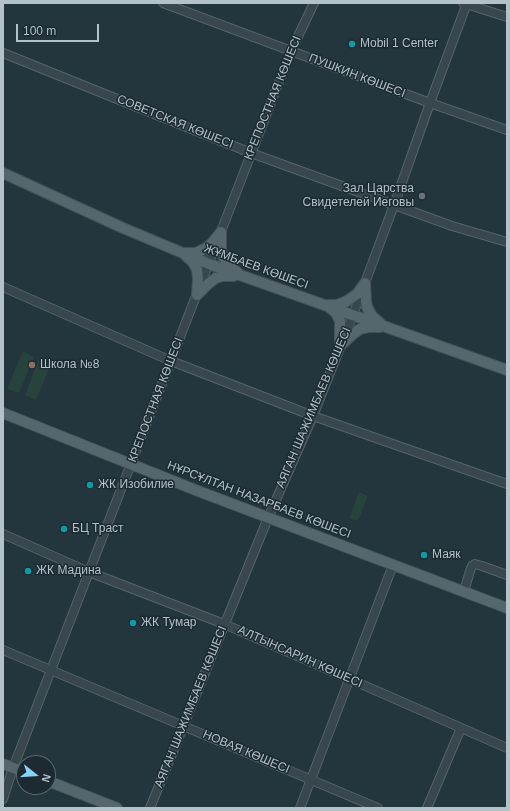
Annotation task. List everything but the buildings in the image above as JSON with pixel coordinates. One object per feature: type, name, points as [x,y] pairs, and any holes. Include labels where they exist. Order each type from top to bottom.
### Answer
[{"type":"main road","name":"ЖҰМБАЕВ КӨШЕСІ","points":[[3,173],[209,264],[507,370]]},
{"type":"main road","points":[[182,253],[192,253],[203,250],[212,243],[221,232]]},
{"type":"main road","points":[[221,232],[221,250],[224,259],[232,269],[241,276]]},
{"type":"main road","points":[[182,253],[193,262],[196,268],[198,278],[197,295]]},
{"type":"main road","points":[[197,295],[216,278],[225,276],[241,276]]},
{"type":"main road","points":[[324,305],[337,305],[347,301],[357,294],[365,283]]},
{"type":"main road","points":[[365,283],[368,310],[385,326]]},
{"type":"main road","points":[[324,305],[334,311],[339,319],[341,329],[340,346]]},
{"type":"main road","points":[[340,346],[360,329],[385,326]]},
{"type":"main road","name":"НҰРСҰЛТАН НАЗАРБАЕВ КӨШЕСІ","points":[[3,413],[131,465],[507,608]]},
{"type":"main road","points":[[3,764],[16,769]]},
{"type":"main road","points":[[56,784],[117,808]]},
{"type":"street","name":"ПУШКИН КӨШЕСІ","points":[[163,3],[430,103],[507,130]]},
{"type":"street","name":"КРЕПОСТНАЯ КӨШЕСІ","points":[[3,799],[13,768],[251,153],[291,51],[314,3]]},
{"type":"street","points":[[465,3],[507,17]]},
{"type":"street","name":"АЯГАН ШАЖИМБАЕВ КӨШЕСІ","points":[[150,808],[224,624],[353,315],[394,205],[465,3]]},
{"type":"street","name":"СОВЕТСКАЯ КӨШЕСІ","points":[[3,53],[251,153],[452,226],[507,242]]},
{"type":"street","points":[[3,287],[170,361],[312,416],[507,484]]},
{"type":"street","name":"АЛТЫНСАРИН КӨШЕСІ","points":[[3,534],[89,572],[224,624],[507,748]]},
{"type":"street","points":[[464,591],[471,568],[475,564],[507,575]]},
{"type":"street","points":[[300,808],[393,565]]},
{"type":"street","name":"НОВАЯ КӨШЕСІ","points":[[3,650],[378,808]]},
{"type":"street","points":[[427,808],[461,728]]},
{"type":"green space","points":[[23,351],[34,357],[19,393],[7,389]]},
{"type":"green space","points":[[39,359],[51,364],[36,400],[25,395]]},
{"type":"green space","points":[[359,492],[368,496],[358,521],[349,518]]},
{"type":"place","name":"Mobil 1 Center","points":[[352,44]]},
{"type":"place","name":"Зал Царства Свидетелей Иеговы","points":[[422,196]]},
{"type":"place","name":"Школа №8","points":[[32,365]]},
{"type":"place","name":"ЖК Изобилие","points":[[90,485]]},
{"type":"place","name":"БЦ Траст","points":[[64,529]]},
{"type":"place","name":"Маяк","points":[[424,555]]},
{"type":"place","name":"ЖК Мадина","points":[[28,571]]},
{"type":"place","name":"ЖК Тумар","points":[[133,623]]}]
